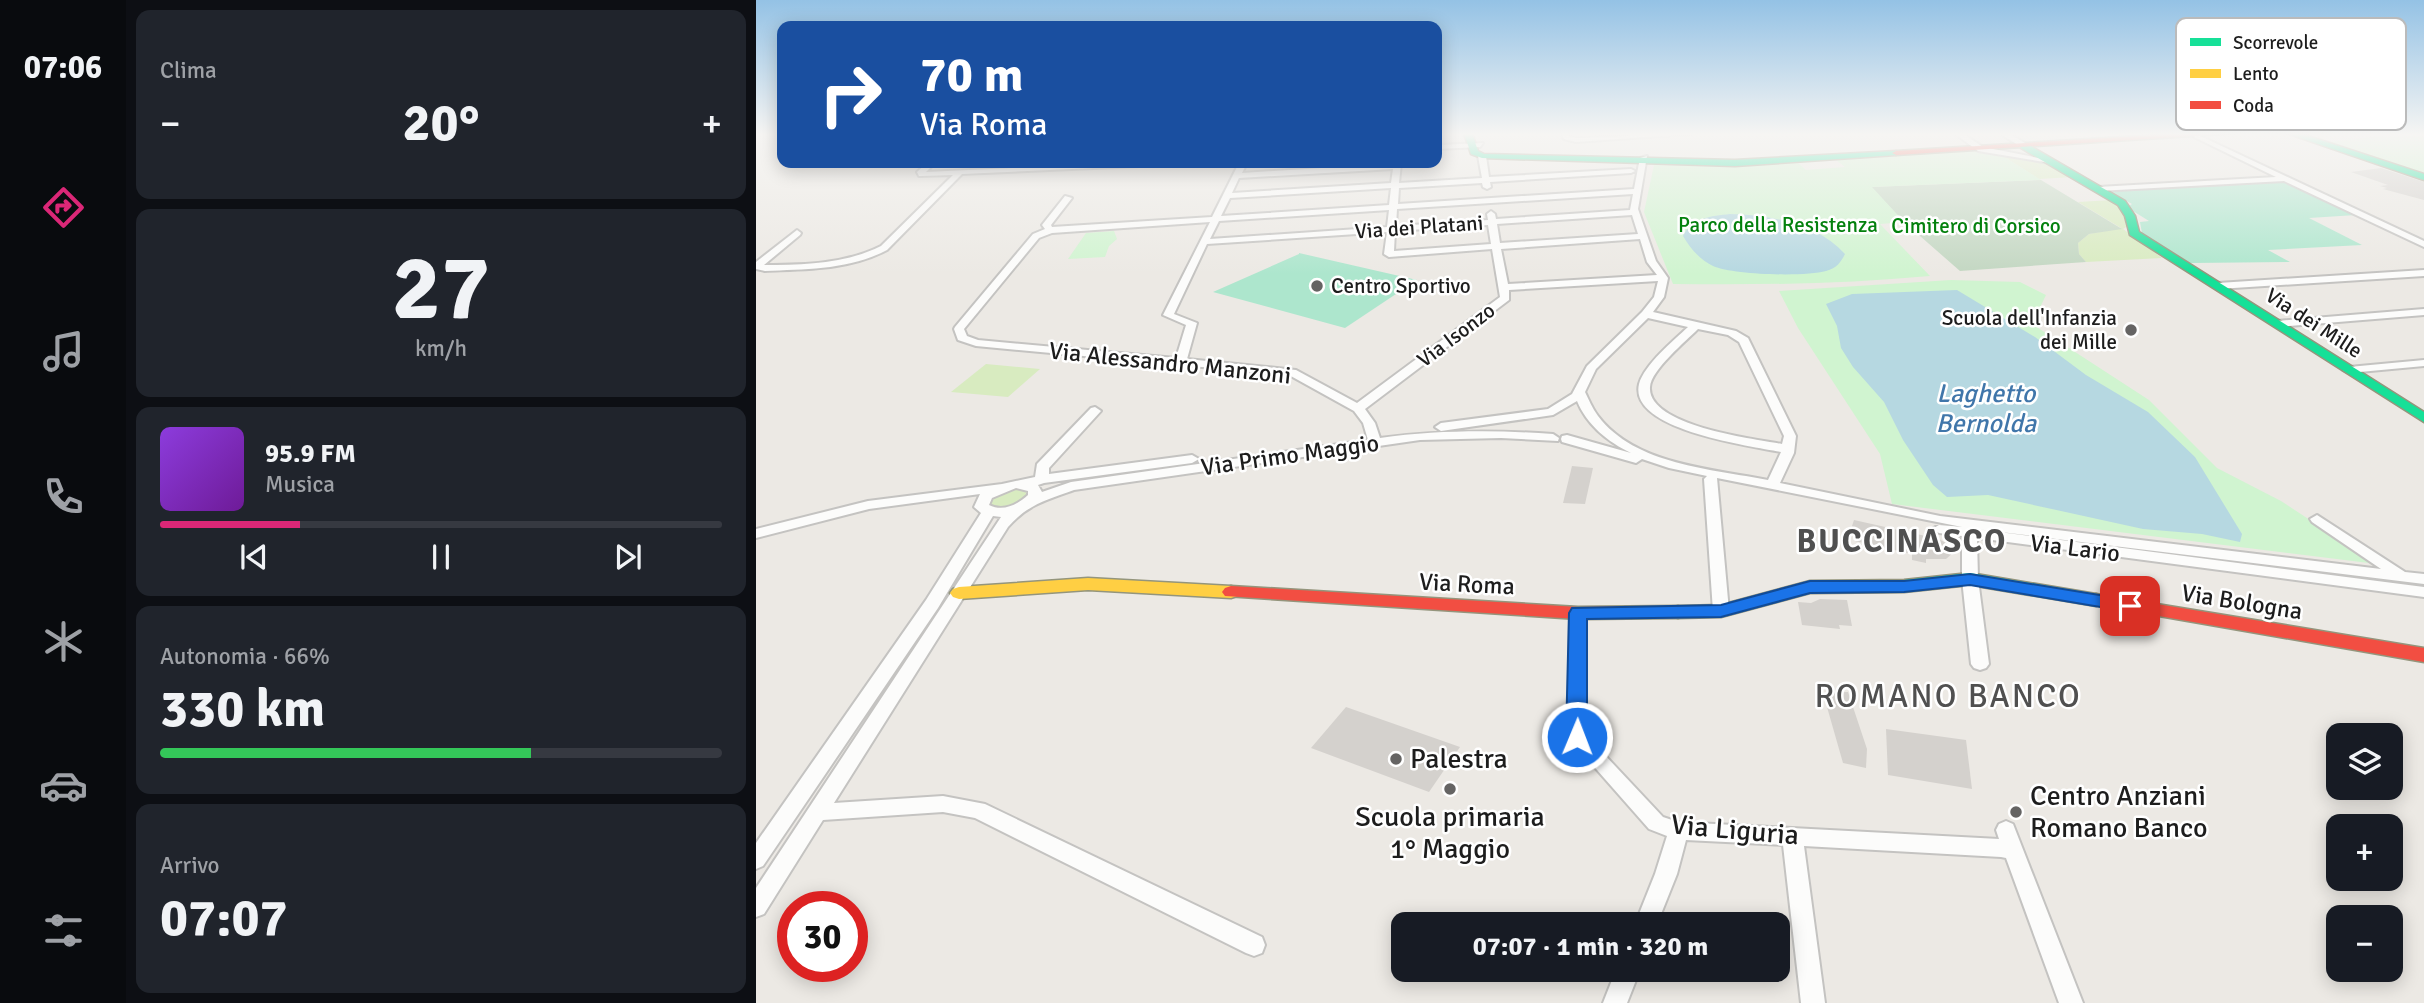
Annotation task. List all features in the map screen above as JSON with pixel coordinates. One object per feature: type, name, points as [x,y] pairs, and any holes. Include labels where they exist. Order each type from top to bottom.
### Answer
[{"type":"street","points":[[797,233],[757,266],[765,268],[839,264],[873,254],[884,248],[952,180]]},
{"type":"street","points":[[1180,362],[1192,323],[1168,315],[1235,180]]},
{"type":"street","points":[[1396,180],[1389,254],[1642,236]]},
{"type":"street","points":[[1227,196],[1486,180]]},
{"type":"street","name":"Via Isonzo","points":[[1358,408],[1505,298],[1486,180]]},
{"type":"street","points":[[1580,393],[1593,420],[1591,432],[1560,439],[1539,431],[1537,421],[1566,405],[1580,393],[1591,368],[1646,314],[1659,295],[1658,279],[1634,212],[1638,180]]},
{"type":"street","name":"Via dei Mille","points":[[2082,180],[2124,205],[2134,233],[2424,418]]},
{"type":"street","points":[[2098,189],[2254,180]]},
{"type":"street","points":[[2289,180],[2422,243]]},
{"type":"street","points":[[1068,198],[1046,225],[1050,230],[1637,191]]},
{"type":"street","name":"Via dei Platani","points":[[1203,242],[1634,212]]},
{"type":"street","name":"Via Alessandro Manzoni","points":[[1050,230],[1030,242],[959,329],[962,338],[975,343],[1292,372],[1358,408]]},
{"type":"street","points":[[2218,286],[2421,275]]},
{"type":"street","points":[[1504,287],[1658,279]]},
{"type":"street","points":[[2277,324],[2424,312]]},
{"type":"street","points":[[1646,314],[1732,333],[1744,340],[1790,436],[1788,449],[1772,486]]},
{"type":"street","points":[[1696,324],[1647,378],[1644,396],[1650,407],[1674,423],[1788,449]]},
{"type":"street","points":[[2348,370],[2424,363]]},
{"type":"street","points":[[1358,408],[1375,440]]},
{"type":"street","points":[[1550,412],[1572,409],[1593,420]]},
{"type":"street","points":[[1042,479],[1042,467],[1095,411]]},
{"type":"street","name":"Via Primo Maggio","points":[[944,494],[985,506],[1024,505],[1071,486],[1550,412]]},
{"type":"street","name":"Via Lario","points":[[1593,420],[1619,441],[1650,457],[1969,529],[2424,579]]},
{"type":"street","name":"Via Primo Maggio","points":[[944,494],[1027,484],[1042,479],[1375,440],[1454,434],[1560,439]]},
{"type":"street","name":"Via Lario","points":[[1560,439],[1711,479],[1969,529],[2424,592]]},
{"type":"street","points":[[1711,479],[1721,611]]},
{"type":"street","points":[[756,907],[1002,525],[1036,492],[1027,484]]},
{"type":"street","points":[[756,860],[932,604],[985,506],[999,487]]},
{"type":"street","points":[[756,534],[868,505],[944,494]]},
{"type":"street","points":[[2317,519],[2403,577]]},
{"type":"street","points":[[1969,529],[1970,579],[1980,664]]},
{"type":"street","name":"Via Roma","points":[[959,593],[1088,584],[1578,613],[1721,611],[1810,587],[1904,586],[1970,579]]},
{"type":"street","name":"Via Bologna","points":[[1970,579],[2424,655]]},
{"type":"street","name":"Via Liguria","points":[[1578,613],[1577,737],[1656,823],[1678,831],[2001,848],[2009,840],[2071,1003]]},
{"type":"street","points":[[819,812],[943,804],[978,810],[1254,945]]},
{"type":"street","points":[[1651,912],[1666,874],[1678,831]]},
{"type":"street","points":[[1792,836],[1813,1003]]},
{"type":"street","points":[[1615,1003],[1623,982]]},
{"type":"green space","name":"Parco della Resistenza","points":[[1651,180],[2041,180],[1872,187],[1904,222],[1880,224],[1930,276],[1802,283],[1673,284],[1644,212]]},
{"type":"green space","name":"Cimitero di Corsico","points":[[2041,180],[2122,229],[2089,234],[2078,243],[2079,254],[2086,262],[1960,271],[1904,222],[1871,187]]},
{"type":"green space","points":[[2285,180],[2356,215],[2309,218],[2362,245],[2268,250],[2290,262],[2190,263],[2142,233],[2140,222],[2149,221],[2133,211],[2129,206],[2132,204],[2109,191]]},
{"type":"green space","points":[[2112,200],[2122,206],[2126,227],[2123,229],[2162,258],[2086,262],[2079,254],[2078,243],[2089,234],[2121,228],[2078,202]]},
{"type":"green space","points":[[1114,231],[1117,239],[1109,246],[1105,257],[1068,259],[1086,233]]},
{"type":"green space","name":"Centro Sportivo","points":[[1299,254],[1417,280],[1345,328],[1213,292]]},
{"type":"green space","name":"Laghetto Bernolda","points":[[1951,280],[2020,282],[2046,295],[2032,324],[2149,400],[2217,468],[2281,501],[2377,564],[1892,504],[1880,454],[1798,328],[1779,291]]},
{"type":"green space","points":[[986,364],[1040,369],[1008,397],[951,392]]},
{"type":"green space","points":[[1017,487],[1029,494],[1021,502],[1005,508],[989,504],[990,498]]},
{"type":"water","points":[[1730,214],[1761,216],[1807,228],[1834,243],[1845,254],[1833,268],[1816,273],[1752,273],[1713,266],[1696,253],[1683,236],[1691,225],[1697,222]]},
{"type":"water","name":"Laghetto Bernolda","points":[[1957,290],[2035,337],[2086,375],[2148,412],[2195,457],[2242,534],[2240,542],[2202,534],[2143,529],[1988,495],[1947,497],[1933,485],[1903,440],[1884,402],[1853,367],[1841,348],[1837,326],[1826,304],[1852,294]]},
{"type":"building","points":[[2373,180],[2424,182],[2424,200],[2380,186],[2388,185]]},
{"type":"building","points":[[1572,466],[1593,468],[1585,504],[1563,503]]},
{"type":"building","points":[[1854,520],[1939,539],[1955,551],[1946,559],[1926,559],[1926,563],[1912,560],[1912,554],[1855,541],[1858,534],[1850,532]]},
{"type":"building","points":[[1820,599],[1847,600],[1852,626],[1839,625],[1840,629],[1802,625],[1798,602],[1811,603]]},
{"type":"building","points":[[1848,692],[1867,749],[1866,768],[1843,763],[1823,693]]},
{"type":"building","name":"Palestra","points":[[1346,707],[1460,747],[1429,792],[1311,748]]},
{"type":"building","points":[[1886,729],[1966,740],[1972,789],[1888,775]]},
{"type":"traffic: fast","points":[[2082,180],[2122,203],[2130,216],[2134,233],[2424,418]]},
{"type":"traffic: fast","points":[[1678,612],[1721,611],[1810,587],[1904,586],[1970,579],[2096,600]]},
{"type":"traffic: slow","points":[[959,593],[1088,584],[1231,592]]},
{"type":"traffic: jam","points":[[1231,592],[1578,613],[1678,612]]},
{"type":"traffic: jam","points":[[2096,600],[2424,655]]},
{"type":"place","name":"Centro Sportivo","points":[[1317,286]]},
{"type":"place","name":"Scuola dell'Infanzia dei Mille","points":[[2131,330]]},
{"type":"place","name":"Palestra","points":[[1396,759]]},
{"type":"place","name":"Scuola primaria 1° Maggio","points":[[1450,789]]},
{"type":"place","name":"Centro Anziani Romano Banco","points":[[2016,812]]},
{"type":"district","name":"BUCCINASCO","points":[[1902,541]]},
{"type":"district","name":"ROMANO BANCO","points":[[1948,696]]},
{"type":"route","points":[[1577,737],[1578,613],[1721,611],[1810,587],[1904,586],[1970,579],[2130,606]]}]
